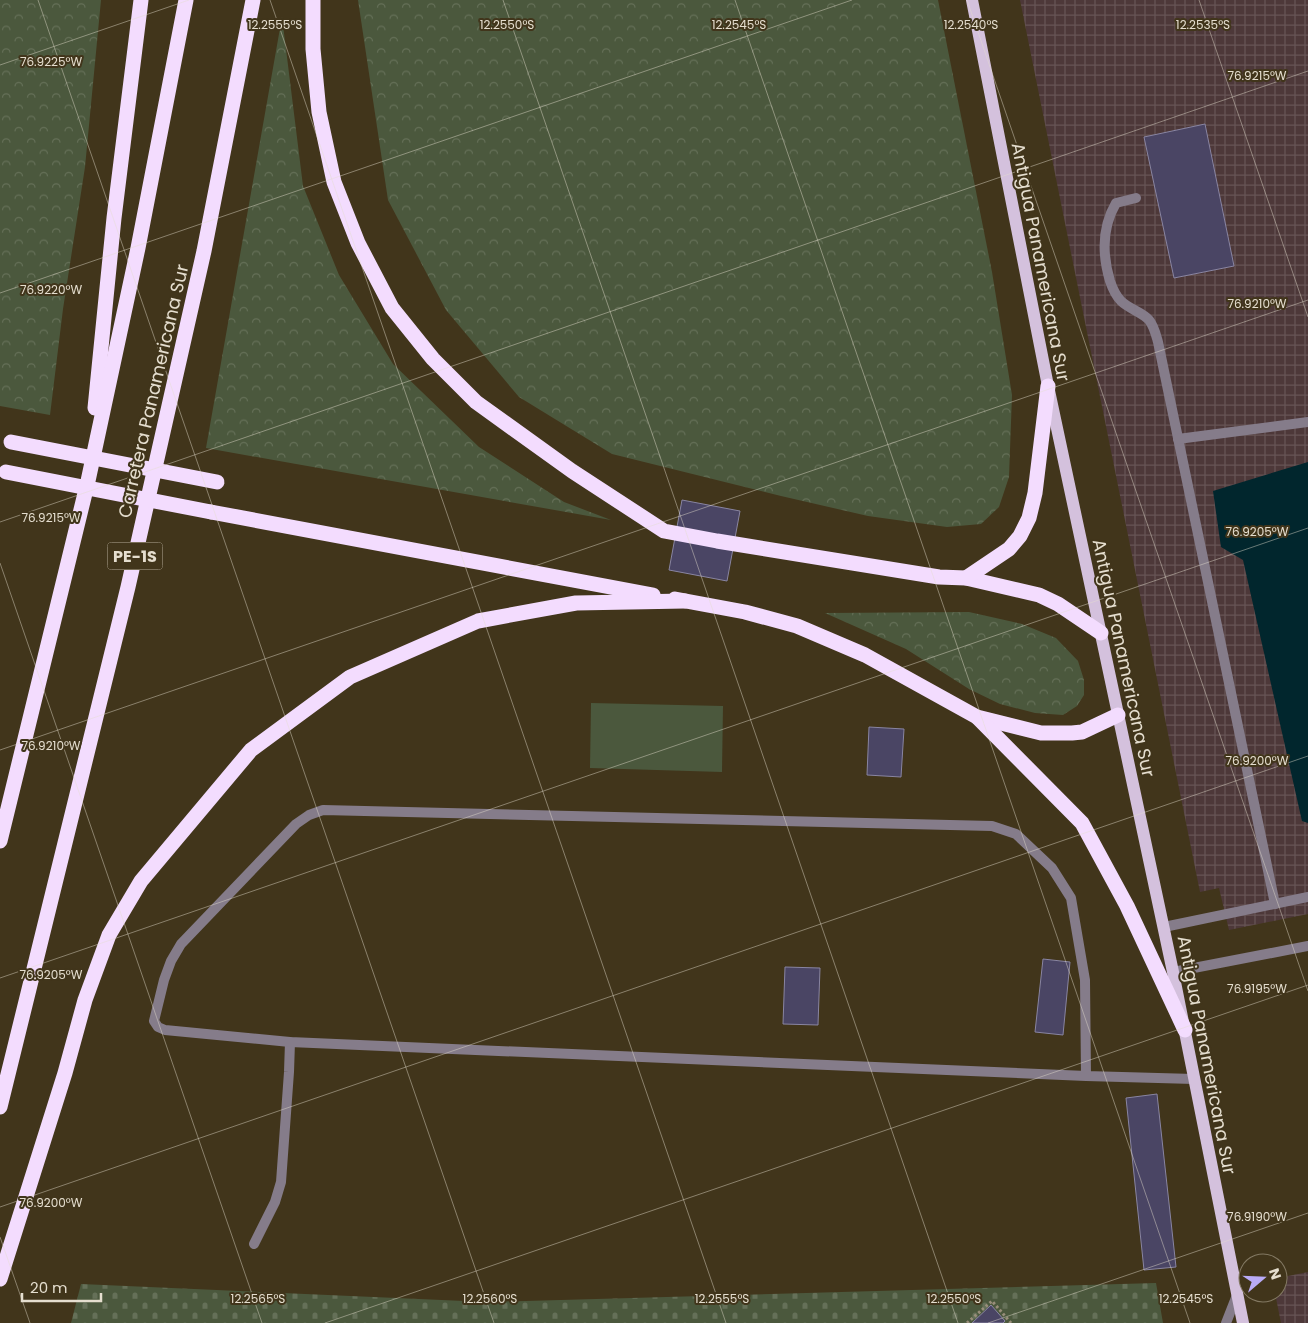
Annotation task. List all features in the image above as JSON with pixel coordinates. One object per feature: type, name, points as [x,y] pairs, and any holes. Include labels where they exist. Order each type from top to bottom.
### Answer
[{"type":"highway","points":[[88,481],[114,218],[141,0]]},
{"type":"highway","points":[[0,841],[88,481],[138,248],[186,0]]},
{"type":"highway","name":"Carretera Panamericana Sur","points":[[0,1107],[130,577],[204,251],[253,0]]},
{"type":"highway","points":[[313,0],[313,49],[319,112],[334,182],[358,243],[392,308],[433,358],[476,402],[572,471],[664,531],[940,577],[966,578],[1039,595],[1058,604],[1101,634]]},
{"type":"highway","points":[[966,578],[1009,549],[1020,536],[1029,518],[1035,493],[1048,386]]},
{"type":"highway","points":[[6,441],[217,482]]},
{"type":"highway","points":[[3,472],[745,612],[797,626],[865,655],[977,717],[1041,733],[1082,732],[1118,715]]},
{"type":"highway","points":[[0,1279],[65,1072],[85,1000],[109,935],[140,881],[251,750],[350,677],[478,621],[576,603],[685,601]]},
{"type":"highway","points":[[977,717],[1082,823],[1127,906],[1185,1030]]},
{"type":"main road","name":"Antigua Panamericana Sur","points":[[972,0],[1048,386],[1164,927],[1243,1323]]},
{"type":"street","points":[[1136,198],[1116,203],[1110,213],[1104,248],[1106,270],[1119,300],[1149,320],[1158,342],[1275,904]]},
{"type":"street","points":[[1178,439],[1308,422]]},
{"type":"street","points":[[1086,1076],[1085,980],[1071,898],[1052,868],[1016,834],[992,826],[323,810],[309,815],[296,824],[181,944],[171,961],[164,980],[154,1021],[158,1028],[165,1030],[290,1042],[1086,1076],[1194,1079]]},
{"type":"street","points":[[1164,927],[1308,897]]},
{"type":"street","points":[[1173,972],[1308,946]]},
{"type":"street","points":[[254,1244],[275,1202],[281,1182],[290,1072],[290,1042]]},
{"type":"street","points":[[1226,1323],[1237,1295]]},
{"type":"path","points":[[968,1323],[992,1301],[1011,1323]]},
{"type":"shaded area","points":[[1020,0],[1308,0],[1308,914],[1229,930],[1219,888],[1200,892]]},
{"type":"shaded area","points":[[1308,1272],[1308,1323],[1281,1323],[1277,1303],[1288,1303],[1288,1276]]},
{"type":"green space","points":[[0,0],[101,0],[85,167],[63,309],[50,415],[0,406]]},
{"type":"green space","points":[[358,0],[938,0],[992,272],[1012,395],[1009,477],[999,507],[981,524],[947,527],[868,516],[612,454],[519,397],[446,310],[388,200]]},
{"type":"green space","points":[[282,17],[303,186],[339,275],[393,364],[479,447],[564,502],[611,520],[206,448]]},
{"type":"green space","points":[[969,612],[1022,624],[1056,638],[1078,661],[1084,680],[1084,695],[1077,706],[1063,715],[1035,713],[1000,704],[969,689],[906,649],[825,613]]},
{"type":"green space","points":[[591,703],[723,706],[722,772],[590,768]]},
{"type":"green space","points":[[1156,1283],[1163,1323],[71,1323],[81,1284],[487,1302]]},
{"type":"water","points":[[1308,462],[1308,823],[1302,821],[1243,560],[1221,547],[1213,491]]},
{"type":"building","points":[[1205,124],[1234,266],[1174,278],[1144,137]]},
{"type":"building","points":[[682,500],[740,511],[727,581],[669,570]]},
{"type":"building","points":[[869,727],[904,729],[901,777],[867,775]]},
{"type":"building","points":[[1043,959],[1070,962],[1063,1035],[1035,1032]]},
{"type":"building","points":[[785,967],[820,968],[818,1025],[783,1024]]},
{"type":"building","points":[[1157,1094],[1176,1267],[1144,1270],[1126,1098]]},
{"type":"building","points":[[991,1305],[1005,1321],[1003,1323],[972,1323]]}]
